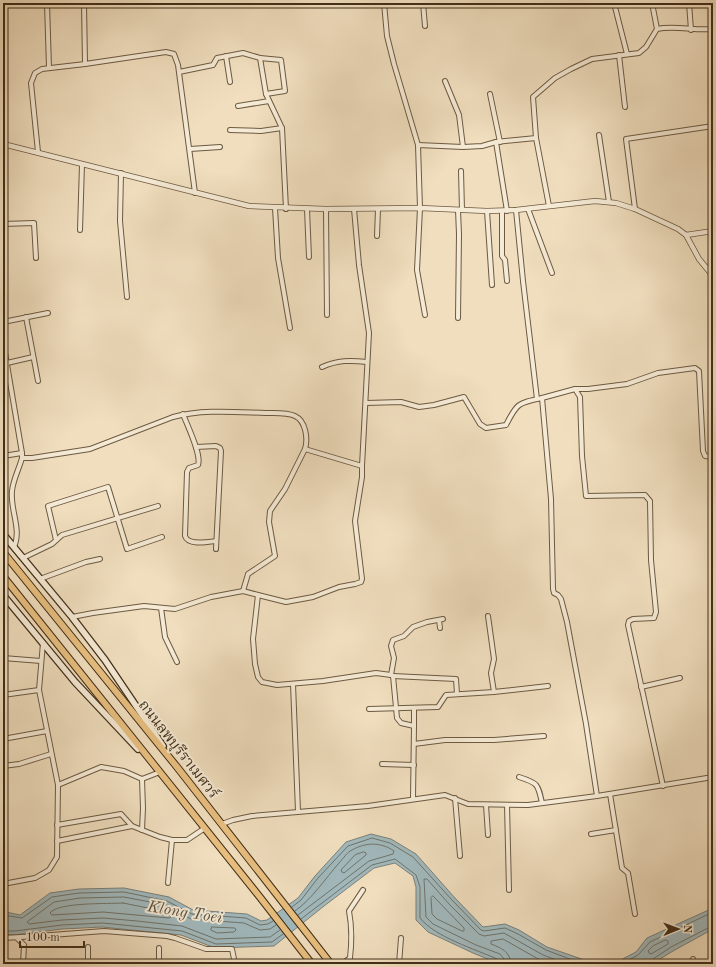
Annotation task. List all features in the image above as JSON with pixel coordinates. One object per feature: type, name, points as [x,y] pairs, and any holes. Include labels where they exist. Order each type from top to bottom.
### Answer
[{"type":"main road","points":[[3,534],[72,617],[105,660],[177,766]]},
{"type":"main road","name":"ถนนลพบุรีราเมศวร์","points":[[3,552],[177,766],[331,964]]},
{"type":"main road","name":"ถนนลพบุรีราเมศวร์","points":[[3,576],[205,828],[310,962]]},
{"type":"main road","points":[[3,595],[75,682],[160,772]]},
{"type":"street","points":[[47,3],[49,68]]},
{"type":"street","points":[[84,3],[85,64]]},
{"type":"street","points":[[384,3],[387,36],[418,145],[420,208],[417,270],[425,315]]},
{"type":"street","points":[[423,3],[424,26]]},
{"type":"street","points":[[614,3],[627,54]]},
{"type":"street","points":[[549,206],[536,138],[532,96],[555,78],[592,59],[627,54],[639,54],[646,47],[657,29],[652,3]]},
{"type":"street","points":[[689,3],[691,30]]},
{"type":"street","points":[[657,29],[671,27],[691,30],[713,29]]},
{"type":"street","points":[[38,152],[31,83],[35,73],[42,69],[166,52],[174,54],[190,149],[195,192]]},
{"type":"street","points":[[178,72],[214,65],[217,58],[243,53],[260,58],[280,60],[285,91],[266,94]]},
{"type":"street","points":[[619,55],[625,107]]},
{"type":"street","points":[[226,56],[230,82]]},
{"type":"street","points":[[260,58],[266,94],[282,128],[286,209]]},
{"type":"street","points":[[445,80],[459,115],[463,147]]},
{"type":"street","points":[[490,94],[498,142],[504,211],[502,256],[505,260],[507,280]]},
{"type":"street","points":[[238,106],[269,101]]},
{"type":"street","points":[[635,209],[626,138],[713,126]]},
{"type":"street","points":[[230,130],[261,131],[282,128]]},
{"type":"street","points":[[600,135],[609,202]]},
{"type":"street","points":[[418,145],[463,147],[482,146],[498,142],[536,138]]},
{"type":"street","points":[[3,144],[249,206],[326,210],[420,208],[504,211],[595,201],[609,202],[635,209],[678,229],[686,235],[699,259],[713,276]]},
{"type":"street","points":[[190,149],[220,148]]},
{"type":"street","points":[[80,230],[82,164]]},
{"type":"street","points":[[458,318],[459,234],[462,171]]},
{"type":"street","points":[[121,173],[120,221],[127,297]]},
{"type":"street","points":[[275,208],[278,258],[290,328]]},
{"type":"street","points":[[307,209],[309,257]]},
{"type":"street","points":[[72,617],[144,606],[175,609],[211,597],[243,592],[286,602],[313,597],[339,587],[361,582],[362,579],[355,521],[362,477],[369,332],[359,265],[354,209]]},
{"type":"street","points":[[377,236],[378,209]]},
{"type":"street","points":[[528,209],[552,273]]},
{"type":"street","points":[[326,210],[327,315]]},
{"type":"street","points":[[516,210],[537,399]]},
{"type":"street","points":[[487,211],[492,285]]},
{"type":"street","points":[[3,224],[34,223],[36,258]]},
{"type":"street","points":[[686,235],[713,231]]},
{"type":"street","points":[[3,322],[48,313]]},
{"type":"street","points":[[26,317],[38,381]]},
{"type":"street","points":[[3,341],[22,453],[22,458],[12,492],[18,540],[14,547]]},
{"type":"street","points":[[7,363],[33,357]]},
{"type":"street","points":[[322,367],[334,362],[352,360],[367,362]]},
{"type":"street","points":[[366,402],[401,402],[419,407],[434,405],[464,397],[480,424],[486,428],[506,425],[514,410],[520,404],[537,399],[575,389],[588,389],[627,384],[658,373],[695,368],[698,371],[704,456],[713,457]]},
{"type":"street","points":[[575,389],[580,397],[582,456],[586,496],[645,496],[650,501],[651,560],[656,612],[654,618],[633,619],[629,621],[628,626],[663,786]]},
{"type":"street","points":[[542,398],[551,498],[553,589],[554,593],[561,598],[567,622],[586,724],[597,796]]},
{"type":"street","points":[[22,458],[38,458],[90,449],[183,414],[234,412],[296,416],[302,421],[307,442],[285,489],[270,511],[269,522],[275,556],[248,574],[243,592]]},
{"type":"street","points":[[183,414],[196,447],[200,462],[198,465],[190,468],[187,472],[185,540],[188,542],[216,541]]},
{"type":"street","points":[[196,447],[216,446],[220,448],[221,451],[216,549]]},
{"type":"street","points":[[305,449],[362,466]]},
{"type":"street","points":[[3,456],[22,453]]},
{"type":"street","points":[[56,540],[48,506],[108,487],[127,548],[162,537]]},
{"type":"street","points":[[23,558],[52,544],[62,535],[158,506]]},
{"type":"street","points":[[40,579],[86,562],[100,559]]},
{"type":"street","points":[[258,595],[253,639],[255,664],[258,678],[262,682],[277,685],[293,684],[376,674],[456,679],[457,694]]},
{"type":"street","points":[[161,608],[165,637],[176,662]]},
{"type":"street","points":[[488,616],[494,659],[491,673],[494,692]]},
{"type":"street","points":[[414,726],[401,723],[397,718],[392,675],[394,658],[391,646],[393,640],[404,636],[413,627],[427,622],[441,620],[440,628]]},
{"type":"street","points":[[3,884],[35,878],[49,870],[57,857],[58,785],[39,690],[43,643]]},
{"type":"street","points":[[3,658],[42,661]]},
{"type":"street","points":[[641,687],[680,678]]},
{"type":"street","points":[[293,684],[298,811]]},
{"type":"street","points":[[369,709],[395,707],[438,707],[446,695],[494,692],[548,686]]},
{"type":"street","points":[[3,695],[39,690]]},
{"type":"street","points":[[413,799],[414,708]]},
{"type":"street","points":[[3,739],[47,731]]},
{"type":"street","points":[[414,744],[445,740],[494,740],[544,736]]},
{"type":"street","points":[[3,766],[19,764],[51,754]]},
{"type":"street","points":[[382,764],[414,765]]},
{"type":"street","points":[[58,785],[101,767],[124,772],[142,779],[160,772]]},
{"type":"street","points":[[222,824],[252,816],[368,806],[445,795],[468,804],[528,805],[663,786],[713,776]]},
{"type":"street","points":[[519,777],[534,782],[537,786],[542,803]]},
{"type":"street","points":[[142,779],[142,830]]},
{"type":"street","points":[[610,794],[622,868],[628,873],[636,914]]},
{"type":"street","points":[[455,798],[460,856]]},
{"type":"street","points":[[486,805],[488,835]]},
{"type":"street","points":[[507,805],[508,890]]},
{"type":"street","points":[[57,825],[121,814],[132,826],[172,840],[187,840],[205,828]]},
{"type":"street","points":[[57,841],[132,826]]},
{"type":"street","points":[[591,834],[616,830]]},
{"type":"street","points":[[168,883],[172,840]]},
{"type":"street","points":[[342,964],[350,958],[352,943],[352,928],[349,911],[363,890]]},
{"type":"street","points":[[3,938],[104,930],[167,936],[206,950],[232,949],[234,950],[235,964]]},
{"type":"street","points":[[17,938],[24,945],[23,964]]},
{"type":"street","points":[[399,964],[401,938]]},
{"type":"street","points":[[88,947],[88,964]]},
{"type":"street","points":[[158,948],[159,964]]},
{"type":"street","points":[[693,959],[694,964]]},
{"type":"water","name":"Klong Toei","points":[[371,834],[391,839],[416,854],[483,927],[505,924],[519,930],[547,947],[596,964],[500,964],[428,932],[416,920],[416,887],[413,876],[395,863],[374,868],[274,946],[215,948],[181,935],[102,927],[62,929],[15,935],[3,934],[3,910],[20,915],[50,893],[79,889],[124,888],[169,897],[193,910],[247,914],[261,921],[267,920],[298,898],[315,876],[346,842]]},
{"type":"water","points":[[713,908],[713,929],[652,964],[613,964],[636,952],[647,938]]}]
